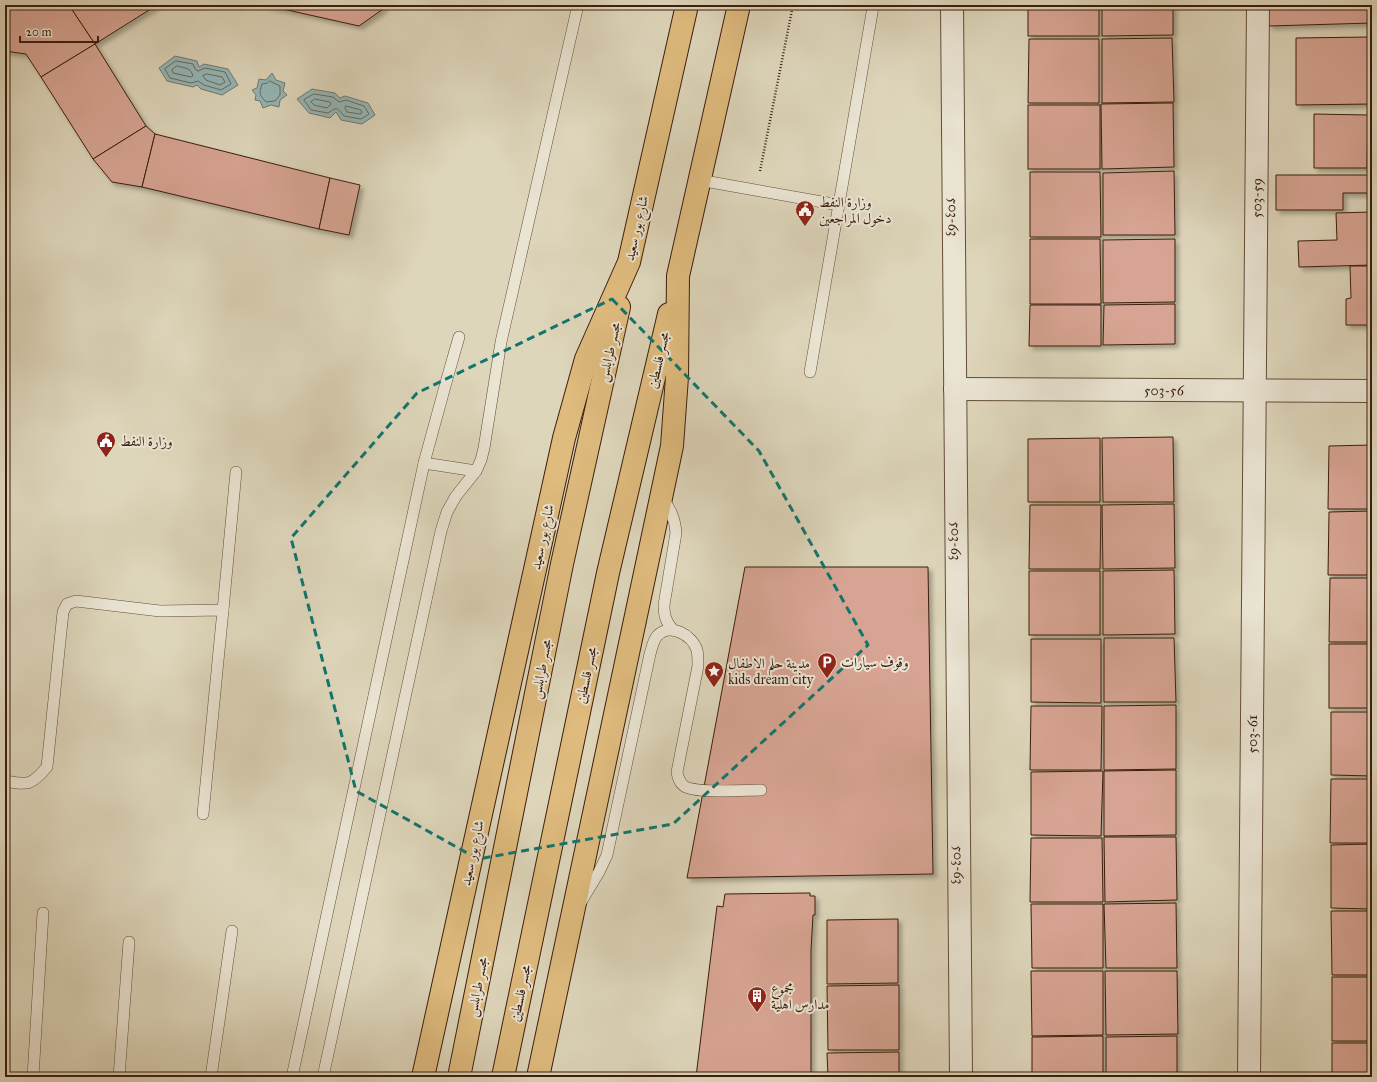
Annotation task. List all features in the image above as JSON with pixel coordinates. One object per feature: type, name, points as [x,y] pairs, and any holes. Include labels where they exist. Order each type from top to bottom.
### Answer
[{"type":"main road","name":"شارع بور سعيد","points":[[423,1077],[564,438],[586,358],[629,262],[687,5]]},
{"type":"main road","points":[[538,1077],[672,446],[677,377],[678,276],[739,5]]},
{"type":"main road","name":"مجسر طرابلس","points":[[459,1077],[562,564],[629,262]]},
{"type":"main road","name":"مجسر فلسطين","points":[[503,1077],[608,573],[678,276]]},
{"type":"street","name":"503-63","points":[[952,5],[961,1077]]},
{"type":"street","name":"503-59","points":[[1254,391],[1258,5]]},
{"type":"street","name":"503-56","points":[[955,389],[1372,391]]},
{"type":"street","name":"503-61","points":[[1248,1077],[1254,391]]},
{"type":"lane","points":[[323,1077],[441,531],[447,512],[456,496],[476,471],[481,460],[501,342],[578,5]]},
{"type":"lane","points":[[810,372],[873,7]]},
{"type":"lane","points":[[699,180],[839,205]]},
{"type":"lane","points":[[292,1077],[424,463],[459,337]]},
{"type":"lane","points":[[424,463],[476,471]]},
{"type":"lane","points":[[203,814],[236,472]]},
{"type":"lane","points":[[661,496],[674,515],[676,525],[664,605],[664,615],[673,630]]},
{"type":"lane","points":[[5,781],[26,784],[38,778],[47,767],[63,612],[67,604],[76,601],[160,611],[223,610]]},
{"type":"lane","points":[[571,924],[581,902],[599,872],[607,855],[653,644],[657,636],[665,631],[673,630],[681,632],[691,640],[697,650],[698,666],[677,772],[678,780],[686,787],[703,790],[761,790]]},
{"type":"lane","points":[[33,1077],[43,913]]},
{"type":"lane","points":[[211,1077],[232,931]]},
{"type":"lane","points":[[119,1077],[128,942]]},
{"type":"path","points":[[756,190],[793,5]]},
{"type":"highlighted area","points":[[612,299],[759,451],[868,645],[673,824],[478,859],[356,791],[291,538],[417,393]]},
{"type":"water","points":[[175,56],[197,61],[199,67],[204,64],[228,69],[238,85],[222,95],[201,89],[197,85],[193,87],[167,81],[159,68]]},
{"type":"water","points":[[272,73],[276,80],[285,83],[283,91],[287,95],[280,100],[279,107],[271,105],[263,108],[260,101],[255,100],[256,95],[252,90],[257,88],[259,79],[266,80]]},
{"type":"water","points":[[312,89],[335,93],[340,98],[345,96],[368,103],[375,115],[362,124],[341,120],[336,112],[330,118],[309,113],[297,99]]},
{"type":"building","points":[[6,5],[69,5],[95,44],[41,77],[26,54],[5,51]]},
{"type":"building","points":[[69,5],[157,5],[95,44]]},
{"type":"building","points":[[265,5],[383,5],[383,9],[359,26]]},
{"type":"building","points":[[1028,5],[1099,5],[1099,36],[1028,36]]},
{"type":"building","points":[[1102,5],[1173,5],[1173,35],[1102,36]]},
{"type":"building","points":[[1268,5],[1372,5],[1372,23],[1269,26]]},
{"type":"building","points":[[1371,37],[1372,104],[1296,105],[1296,38]]},
{"type":"building","points":[[1172,38],[1174,102],[1102,103],[1102,39]]},
{"type":"building","points":[[1029,39],[1099,39],[1099,103],[1028,103]]},
{"type":"building","points":[[95,44],[146,126],[93,159],[41,77]]},
{"type":"building","points":[[1173,103],[1174,167],[1102,169],[1101,104]]},
{"type":"building","points":[[1028,105],[1100,105],[1100,169],[1028,169]]},
{"type":"building","points":[[1314,114],[1368,115],[1367,168],[1314,168]]},
{"type":"building","points":[[146,126],[155,134],[142,187],[112,182],[93,159]]},
{"type":"building","points":[[155,134],[330,178],[319,229],[142,187]]},
{"type":"building","points":[[1174,171],[1175,235],[1103,235],[1103,173]]},
{"type":"building","points":[[1030,172],[1100,172],[1101,237],[1030,237]]},
{"type":"building","points":[[1276,175],[1372,175],[1372,193],[1343,193],[1343,210],[1276,210]]},
{"type":"building","points":[[330,178],[360,185],[349,235],[319,229]]},
{"type":"building","points":[[1372,212],[1372,265],[1299,267],[1298,241],[1337,240],[1336,213]]},
{"type":"building","points":[[1030,239],[1100,239],[1101,304],[1030,304]]},
{"type":"building","points":[[1175,239],[1175,302],[1103,303],[1103,240]]},
{"type":"building","points":[[1350,266],[1369,266],[1370,325],[1346,325],[1346,299],[1351,298]]},
{"type":"building","points":[[1175,304],[1175,344],[1103,345],[1104,305]]},
{"type":"building","points":[[1030,305],[1101,305],[1101,346],[1029,346]]},
{"type":"building","points":[[1173,437],[1174,502],[1103,502],[1102,438]]},
{"type":"building","points":[[1100,438],[1100,502],[1028,502],[1028,439]]},
{"type":"building","points":[[1372,445],[1372,509],[1328,509],[1329,446]]},
{"type":"building","points":[[1174,504],[1175,568],[1103,569],[1102,505]]},
{"type":"building","points":[[1030,505],[1101,505],[1100,569],[1029,569]]},
{"type":"building","points":[[1372,511],[1372,575],[1328,575],[1329,512]]},
{"type":"building","name":"وقوف سيارات","points":[[745,567],[928,567],[933,874],[687,878]]},
{"type":"building","points":[[1174,570],[1175,634],[1103,635],[1103,571]]},
{"type":"building","points":[[1029,571],[1100,571],[1100,635],[1029,635]]},
{"type":"building","points":[[1330,578],[1372,578],[1372,642],[1329,642]]},
{"type":"building","points":[[1104,638],[1174,638],[1176,702],[1104,702]]},
{"type":"building","points":[[1031,639],[1101,639],[1101,703],[1031,702]]},
{"type":"building","points":[[1329,644],[1372,644],[1372,708],[1329,708]]},
{"type":"building","points":[[1176,705],[1176,769],[1104,770],[1104,706]]},
{"type":"building","points":[[1031,706],[1102,706],[1101,770],[1030,770]]},
{"type":"building","points":[[1331,712],[1372,712],[1372,776],[1331,775]]},
{"type":"building","points":[[1176,770],[1176,835],[1104,836],[1104,771]]},
{"type":"building","points":[[1103,771],[1101,836],[1031,835],[1031,772]]},
{"type":"building","points":[[1331,779],[1372,779],[1372,843],[1330,843]]},
{"type":"building","points":[[1104,837],[1176,837],[1177,900],[1105,902]]},
{"type":"building","points":[[1031,838],[1102,838],[1103,902],[1030,902]]},
{"type":"building","points":[[1372,844],[1372,909],[1331,908],[1331,845]]},
{"type":"building","name":"مجموع مدارس اهلية","points":[[810,893],[810,896],[815,896],[815,915],[813,915],[811,950],[811,1077],[696,1077],[717,906],[723,907],[725,894]]},
{"type":"building","points":[[1176,903],[1177,968],[1106,968],[1104,904]]},
{"type":"building","points":[[1031,904],[1103,904],[1103,968],[1032,968]]},
{"type":"building","points":[[1331,911],[1372,911],[1372,975],[1332,975]]},
{"type":"building","points":[[898,919],[898,983],[827,984],[827,920]]},
{"type":"building","points":[[1031,971],[1103,971],[1103,1035],[1032,1036]]},
{"type":"building","points":[[1105,971],[1177,971],[1178,1034],[1106,1035]]},
{"type":"building","points":[[1332,977],[1372,977],[1372,1041],[1332,1041]]},
{"type":"building","points":[[899,985],[899,1050],[828,1050],[827,986]]},
{"type":"building","points":[[1103,1036],[1103,1077],[1032,1077],[1032,1037]]},
{"type":"building","points":[[1177,1036],[1177,1077],[1106,1077],[1106,1037]]},
{"type":"building","points":[[1332,1043],[1372,1043],[1372,1077],[1332,1077]]},
{"type":"building","points":[[899,1052],[899,1077],[828,1077],[827,1053]]},
{"type":"place","name":"وزارة النفط دخول المراجعين","points":[[805,227]]},
{"type":"place","name":"وزارة النفط","points":[[106,458]]},
{"type":"place","name":"وقوف سيارات","points":[[827,679]]},
{"type":"place","name":"مدينة حلم الاطفال kids dream city","points":[[714,688]]},
{"type":"place","name":"مجموع مدارس اهلية","points":[[757,1013]]}]
